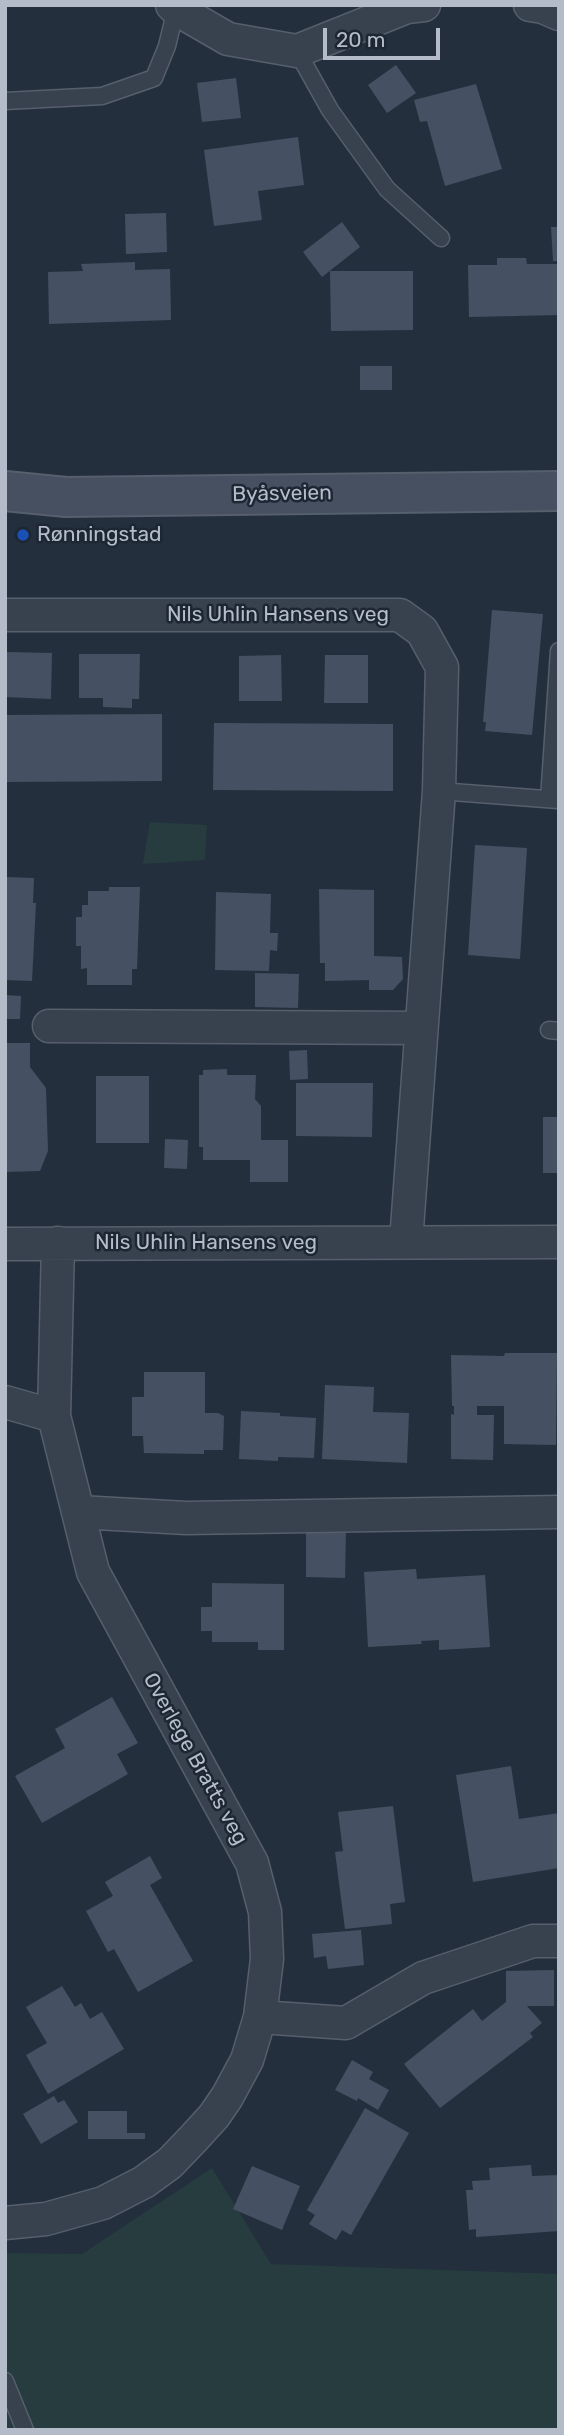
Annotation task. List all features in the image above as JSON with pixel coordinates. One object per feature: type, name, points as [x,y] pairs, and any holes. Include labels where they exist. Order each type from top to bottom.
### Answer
[{"type":"main road","name":"Byåsveien","points":[[5,491],[66,497],[559,491]]},
{"type":"street","points":[[174,7],[228,40],[298,51],[407,7],[424,5]]},
{"type":"street","points":[[530,5],[543,6],[559,14]]},
{"type":"street","name":"Nils Uhlin Hansens veg","points":[[5,615],[400,615],[422,631],[442,667],[439,791],[406,1242]]},
{"type":"street","points":[[49,1026],[421,1028]]},
{"type":"street","name":"Nils Uhlin Hansens veg","points":[[5,1244],[559,1242]]},
{"type":"street","name":"Overlege Bratts veg","points":[[5,2223],[46,2219],[103,2203],[144,2182],[170,2163],[214,2116],[247,2060],[260,2017],[267,1959],[265,1912],[252,1863],[93,1572],[54,1416],[58,1243]]},
{"type":"street","points":[[5,1402],[54,1416]]},
{"type":"street","points":[[79,1512],[186,1518],[559,1512]]},
{"type":"street","points":[[260,2017],[346,2023],[423,1978],[533,1941],[559,1941]]},
{"type":"lane","points":[[5,101],[103,96],[154,78],[167,46],[174,7]]},
{"type":"lane","points":[[298,51],[330,110],[387,189],[441,238]]},
{"type":"lane","points":[[439,791],[554,800],[559,651]]},
{"type":"lane","points":[[5,2381],[25,2430]]},
{"type":"green space","points":[[150,822],[207,825],[205,860],[143,864]]},
{"type":"green space","points":[[212,2168],[271,2264],[559,2274],[559,2430],[5,2430],[5,2253],[82,2254]]},
{"type":"building","points":[[396,65],[416,93],[387,113],[368,85]]},
{"type":"building","points":[[236,78],[241,118],[202,122],[197,83]]},
{"type":"building","points":[[476,84],[502,169],[445,186],[427,121],[420,122],[414,100]]},
{"type":"building","points":[[298,137],[304,185],[258,191],[262,220],[214,226],[204,150]]},
{"type":"building","points":[[166,213],[167,252],[126,254],[125,214]]},
{"type":"building","points":[[342,222],[360,247],[322,277],[303,252]]},
{"type":"building","points":[[551,227],[559,227],[559,261],[553,261]]},
{"type":"building","points":[[497,258],[526,258],[527,264],[559,264],[559,315],[469,317],[468,265],[497,265]]},
{"type":"building","points":[[135,262],[135,270],[170,269],[171,320],[49,324],[48,272],[83,271],[81,264]]},
{"type":"building","points":[[330,271],[413,271],[413,330],[331,331]]},
{"type":"building","points":[[360,366],[392,366],[392,390],[360,390]]},
{"type":"building","points":[[492,610],[543,614],[532,735],[485,731],[486,722],[483,722]]},
{"type":"building","points":[[6,652],[52,653],[51,699],[5,697]]},
{"type":"building","points":[[79,654],[140,654],[139,699],[132,699],[132,708],[103,707],[103,698],[79,698]]},
{"type":"building","points":[[281,655],[282,701],[239,701],[239,656]]},
{"type":"building","points":[[325,655],[368,655],[368,703],[324,703]]},
{"type":"building","points":[[162,714],[162,781],[5,782],[5,715]]},
{"type":"building","points":[[214,723],[393,724],[393,791],[213,790]]},
{"type":"building","points":[[475,845],[527,848],[520,959],[468,955]]},
{"type":"building","points":[[5,877],[34,878],[33,903],[36,903],[32,981],[5,980]]},
{"type":"building","points":[[109,887],[140,887],[137,969],[132,969],[132,985],[87,985],[87,968],[81,969],[81,946],[76,946],[76,917],[82,917],[82,905],[88,905],[88,891],[109,891]]},
{"type":"building","points":[[319,889],[374,890],[374,956],[402,957],[403,979],[393,990],[369,990],[369,980],[325,981],[325,963],[320,963]]},
{"type":"building","points":[[216,892],[271,894],[270,933],[278,933],[277,951],[270,950],[269,971],[215,970]]},
{"type":"building","points":[[255,973],[299,974],[298,1008],[255,1007]]},
{"type":"building","points":[[5,995],[21,996],[20,1019],[5,1019]]},
{"type":"building","points":[[5,1043],[30,1043],[30,1067],[46,1088],[48,1151],[40,1171],[5,1172]]},
{"type":"building","points":[[307,1050],[308,1079],[290,1080],[289,1051]]},
{"type":"building","points":[[227,1069],[227,1075],[256,1075],[255,1099],[261,1106],[261,1140],[288,1140],[288,1182],[250,1182],[250,1160],[203,1160],[203,1147],[199,1147],[199,1075],[203,1075],[203,1070]]},
{"type":"building","points":[[96,1076],[149,1076],[149,1143],[96,1143]]},
{"type":"building","points":[[296,1083],[373,1083],[372,1137],[296,1136]]},
{"type":"building","points":[[543,1117],[559,1117],[559,1173],[543,1173]]},
{"type":"building","points":[[165,1139],[188,1140],[187,1169],[164,1168]]},
{"type":"building","points":[[505,1353],[557,1353],[556,1445],[504,1444],[504,1406],[477,1406],[477,1415],[494,1415],[493,1460],[451,1459],[451,1414],[454,1415],[454,1406],[451,1355],[504,1356]]},
{"type":"building","points":[[144,1372],[205,1372],[205,1413],[224,1416],[223,1450],[204,1450],[204,1454],[144,1453],[143,1436],[132,1436],[132,1397],[144,1397]]},
{"type":"building","points":[[325,1385],[374,1387],[373,1412],[409,1413],[407,1463],[322,1459]]},
{"type":"building","points":[[241,1411],[316,1418],[314,1458],[278,1457],[278,1461],[239,1459]]},
{"type":"building","points":[[306,1529],[346,1529],[345,1578],[306,1577]]},
{"type":"building","points":[[416,1569],[417,1579],[485,1575],[490,1647],[439,1650],[439,1640],[421,1641],[422,1644],[368,1647],[364,1572]]},
{"type":"building","points":[[212,1583],[284,1584],[284,1650],[258,1650],[258,1642],[212,1642],[212,1631],[201,1631],[201,1607],[212,1607]]},
{"type":"building","points":[[112,1697],[138,1743],[117,1754],[128,1774],[42,1823],[15,1776],[65,1748],[55,1729]]},
{"type":"building","points":[[511,1766],[519,1819],[559,1813],[559,1868],[473,1882],[456,1775]]},
{"type":"building","points":[[393,1806],[405,1902],[390,1904],[392,1924],[345,1929],[335,1852],[343,1851],[338,1812]]},
{"type":"building","points":[[150,1856],[162,1878],[150,1885],[193,1961],[138,1992],[114,1949],[108,1952],[86,1911],[113,1896],[105,1882]]},
{"type":"building","points":[[361,1930],[364,1965],[328,1969],[326,1956],[314,1958],[312,1934]]},
{"type":"building","points":[[554,1970],[554,2006],[527,2006],[542,2023],[530,2033],[533,2037],[440,2108],[404,2064],[473,2009],[482,2021],[506,2002],[506,1971]]},
{"type":"building","points":[[62,1986],[75,2007],[81,2003],[90,2019],[102,2012],[124,2049],[48,2094],[26,2055],[47,2043],[26,2007]]},
{"type":"building","points":[[352,2060],[373,2072],[369,2079],[389,2090],[378,2110],[358,2098],[357,2101],[335,2090]]},
{"type":"building","points":[[54,2096],[58,2103],[64,2100],[78,2122],[41,2144],[23,2114]]},
{"type":"building","points":[[365,2108],[409,2133],[351,2235],[342,2230],[336,2240],[309,2224],[315,2215],[307,2210]]},
{"type":"building","points":[[88,2111],[127,2111],[127,2133],[145,2133],[145,2139],[88,2139]]},
{"type":"building","points":[[531,2165],[532,2176],[559,2175],[559,2231],[476,2237],[476,2229],[469,2230],[466,2190],[473,2190],[472,2181],[490,2180],[489,2168]]},
{"type":"building","points":[[252,2166],[300,2186],[282,2230],[233,2209]]},
{"type":"place","name":"Rønningstad","points":[[23,535]]}]
